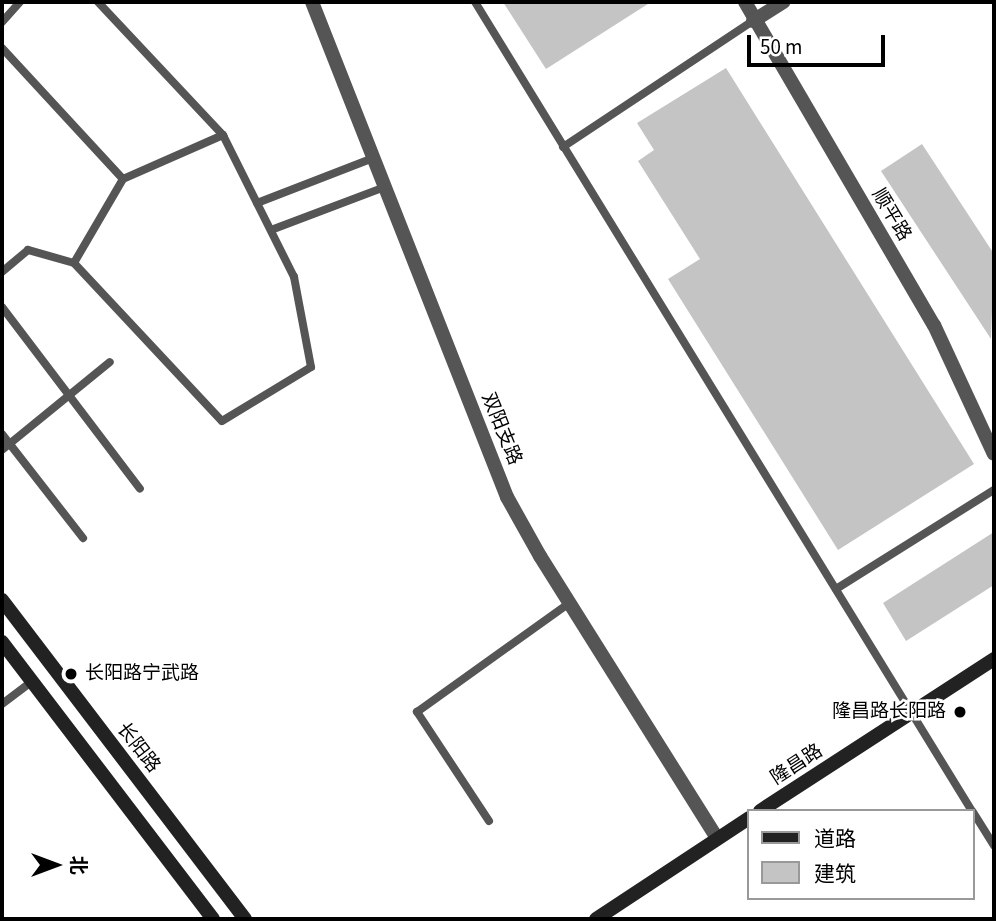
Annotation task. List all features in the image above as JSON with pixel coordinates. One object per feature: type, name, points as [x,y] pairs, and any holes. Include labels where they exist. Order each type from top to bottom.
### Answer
[{"type":"main road","name":"长阳路","points":[[2,600],[245,919]]},
{"type":"main road","points":[[2,642],[213,919]]},
{"type":"main road","name":"隆昌路","points":[[763,809],[994,659]]},
{"type":"main road","points":[[596,919],[748,819]]},
{"type":"street","name":"双阳支路","points":[[312,2],[508,496],[569,603],[717,838]]},
{"type":"street","name":"顺平路","points":[[745,2],[753,22],[934,325],[994,454]]},
{"type":"street","points":[[753,22],[783,2]]},
{"type":"lane","points":[[2,22],[20,2]]},
{"type":"lane","points":[[2,272],[28,250],[74,263],[222,421],[311,367],[294,277],[223,135],[98,2]]},
{"type":"lane","points":[[475,2],[972,809]]},
{"type":"lane","points":[[563,147],[753,22]]},
{"type":"lane","points":[[2,48],[123,179]]},
{"type":"lane","points":[[74,263],[123,179],[223,135]]},
{"type":"lane","points":[[257,203],[373,158]]},
{"type":"lane","points":[[271,230],[385,187]]},
{"type":"lane","points":[[2,307],[140,489]]},
{"type":"lane","points":[[2,450],[110,362]]},
{"type":"lane","points":[[2,433],[83,538]]},
{"type":"lane","points":[[836,589],[994,490]]},
{"type":"lane","points":[[489,821],[416,712],[569,603]]},
{"type":"lane","points":[[2,704],[33,681]]},
{"type":"lane","points":[[975,814],[994,846]]},
{"type":"building","points":[[503,2],[651,2],[546,69]]},
{"type":"building","points":[[726,68],[974,464],[838,550],[668,279],[700,259],[638,161],[654,150],[637,123]]},
{"type":"building","points":[[922,144],[994,254],[991,339],[881,171]]},
{"type":"building","points":[[994,532],[994,585],[906,641],[883,603]]},
{"type":"place","name":"长阳路宁武路","points":[[71,674]]},
{"type":"place","name":"隆昌路长阳路","points":[[960,712]]}]
